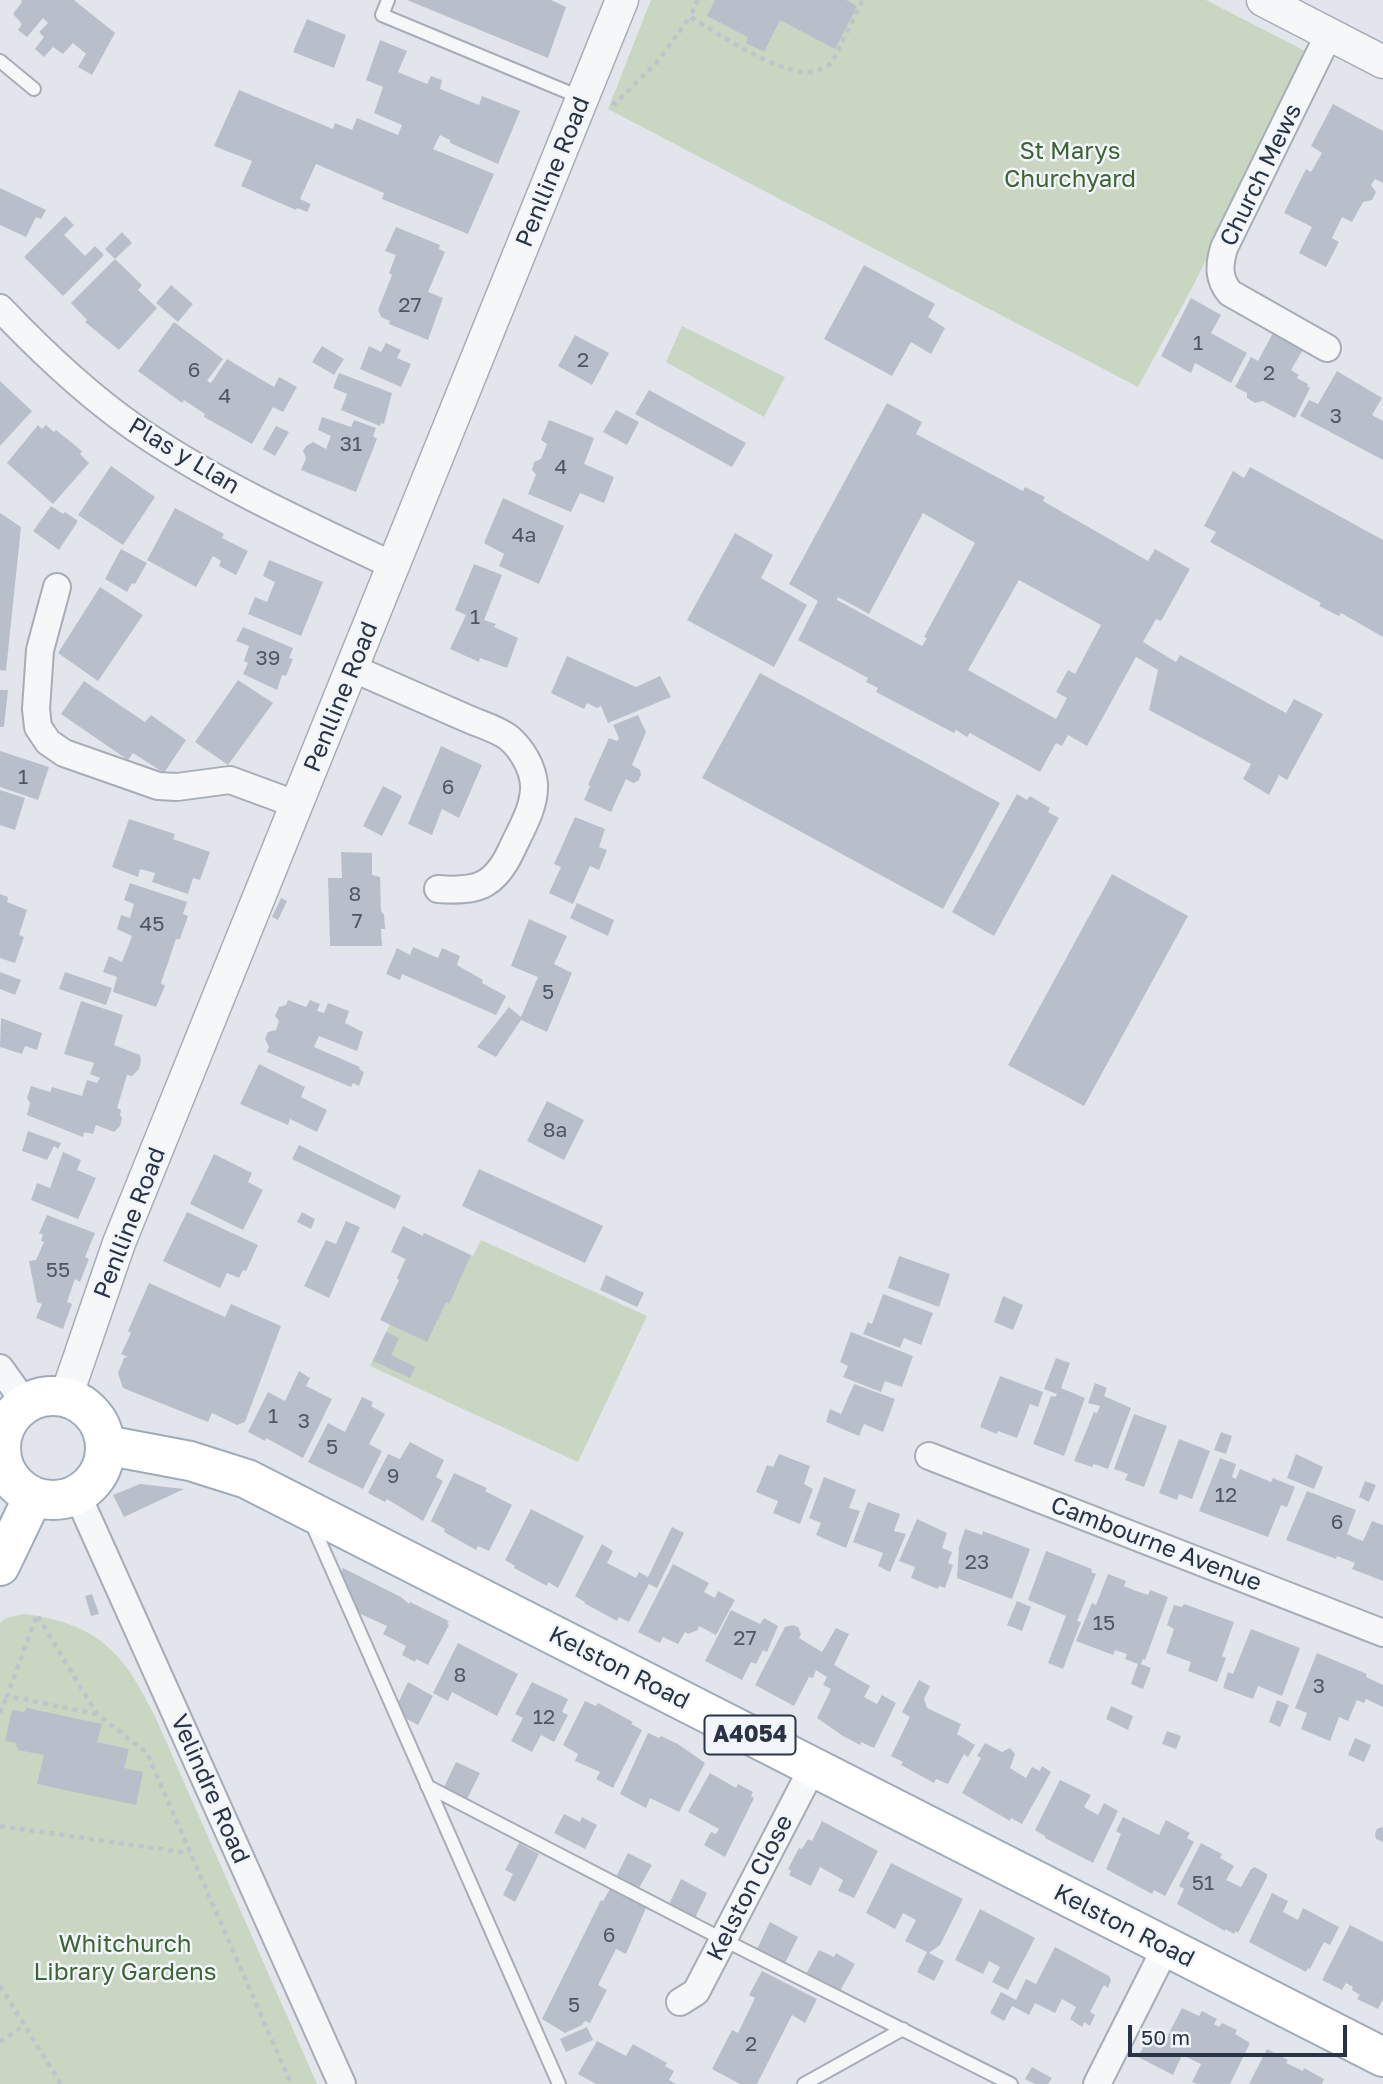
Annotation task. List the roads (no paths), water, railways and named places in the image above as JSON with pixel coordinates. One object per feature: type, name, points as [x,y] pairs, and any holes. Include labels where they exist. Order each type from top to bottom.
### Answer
[{"type":"main road","points":[[45,1395],[66,1397],[92,1413],[101,1428],[105,1445],[103,1462],[96,1478],[77,1494],[50,1500],[33,1497],[18,1487],[7,1474],[1,1458],[5,1425],[25,1403],[45,1395]]},
{"type":"main road","name":"Kelston Road","points":[[105,1445],[219,1468],[304,1506],[1383,2057]]},
{"type":"main road","points":[[0,1566],[33,1497]]},
{"type":"street","name":"Penlline Road","points":[[66,1397],[120,1243],[352,668],[594,99],[622,0]]},
{"type":"street","points":[[1263,0],[1383,62]]},
{"type":"street","name":"Church Mews","points":[[1327,348],[1230,293],[1224,285],[1219,263],[1329,34]]},
{"type":"street","name":"Plas y Llan","points":[[0,308],[43,352],[104,404],[171,452],[245,493],[394,566]]},
{"type":"street","points":[[57,587],[40,650],[37,718],[38,727],[47,742],[64,752],[158,786],[177,787],[230,780],[298,805]]},
{"type":"street","points":[[352,668],[507,736],[518,747],[531,771],[534,785],[532,799],[504,866],[483,885],[464,891],[438,889]]},
{"type":"street","points":[[0,1368],[25,1403]]},
{"type":"street","name":"Cambourne Avenue","points":[[929,1456],[1383,1633]]},
{"type":"street","name":"Velindre Road","points":[[77,1494],[342,2084]]},
{"type":"street","name":"Kelston Close","points":[[680,2002],[696,1992],[813,1767]]},
{"type":"street","points":[[1097,2084],[1166,1947]]},
{"type":"lane","points":[[388,0],[382,15],[594,99]]},
{"type":"lane","points":[[0,61],[34,89]]},
{"type":"lane","points":[[304,1506],[559,2084]]},
{"type":"lane","points":[[427,1786],[724,1940],[1011,2084]]},
{"type":"lane","points":[[804,2084],[902,2029]]},
{"type":"park label","name":"St Marys Churchyard","points":[[1070,165]]},
{"type":"park label","name":"Whitchurch Library Gardens","points":[[125,1958]]}]
